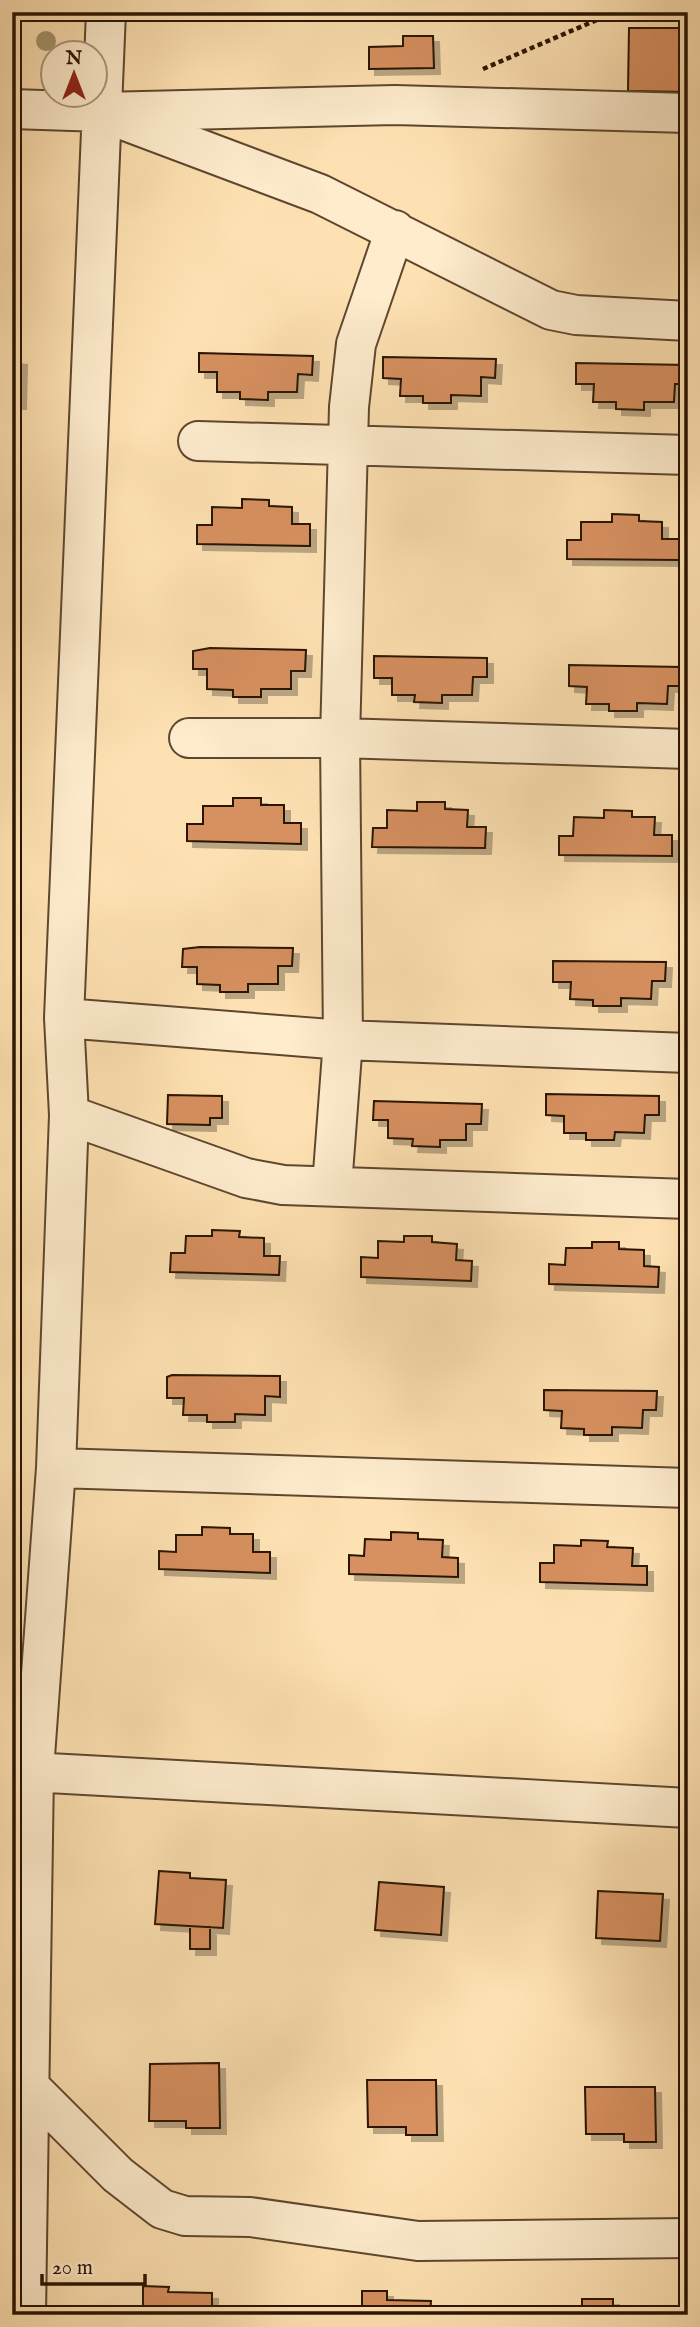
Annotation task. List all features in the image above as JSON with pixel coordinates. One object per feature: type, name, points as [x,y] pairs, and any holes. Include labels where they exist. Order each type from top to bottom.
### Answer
[{"type":"street","points":[[26,2315],[30,2087],[23,1770],[56,1468],[69,1115],[64,1018],[106,12]]},
{"type":"street","points":[[12,109],[102,112],[395,105],[688,113]]},
{"type":"street","points":[[102,112],[320,194],[551,310],[576,315],[688,321]]},
{"type":"street","points":[[332,1186],[343,1040],[340,738],[349,407],[356,344],[395,230]]},
{"type":"street","points":[[198,441],[688,455]]},
{"type":"street","points":[[189,738],[340,738],[688,749]]},
{"type":"street","points":[[64,1018],[343,1040],[688,1053]]},
{"type":"street","points":[[69,1115],[246,1178],[283,1185],[688,1199]]},
{"type":"street","points":[[56,1468],[688,1488]]},
{"type":"street","points":[[23,1770],[687,1808],[688,1785]]},
{"type":"street","points":[[30,2087],[118,2175],[162,2209],[185,2216],[250,2217],[418,2241],[688,2238]]},
{"type":"path","points":[[482,69],[615,12]]},
{"type":"building","points":[[629,28],[688,28],[688,92],[628,91]]},
{"type":"building","points":[[403,36],[433,36],[434,68],[369,69],[369,47],[403,46]]},
{"type":"building","points":[[199,353],[313,356],[312,375],[298,374],[297,392],[268,392],[268,400],[240,399],[240,392],[217,392],[217,372],[199,372]]},
{"type":"building","points":[[383,357],[496,359],[495,378],[481,377],[481,396],[451,395],[451,403],[423,403],[423,396],[400,396],[401,379],[383,378]]},
{"type":"building","points":[[12,358],[21,359],[20,403],[12,403]]},
{"type":"building","points":[[576,363],[688,365],[688,384],[675,384],[674,402],[644,402],[644,410],[616,409],[616,402],[593,402],[594,384],[576,384]]},
{"type":"building","points":[[242,499],[269,500],[269,506],[292,507],[292,524],[310,524],[310,546],[197,544],[197,525],[212,525],[212,507],[242,508]]},
{"type":"building","points":[[612,514],[639,515],[639,521],[662,522],[662,539],[680,539],[680,560],[567,559],[567,540],[581,540],[581,522],[612,522]]},
{"type":"building","points":[[210,648],[306,650],[305,671],[291,671],[291,689],[261,689],[261,697],[233,697],[233,690],[207,689],[207,669],[193,669],[193,651]]},
{"type":"building","points":[[374,656],[487,658],[487,677],[473,677],[472,695],[442,695],[442,703],[414,702],[415,695],[392,695],[392,678],[374,678]]},
{"type":"building","points":[[569,665],[682,667],[682,686],[668,686],[667,704],[637,703],[637,711],[609,711],[609,704],[586,704],[587,687],[569,686]]},
{"type":"building","points":[[233,798],[261,798],[261,805],[284,805],[284,823],[301,823],[301,844],[187,841],[187,824],[203,824],[203,806],[233,806]]},
{"type":"building","points":[[417,802],[445,802],[445,809],[468,810],[467,827],[486,827],[485,848],[372,847],[373,828],[387,828],[387,810],[417,811]]},
{"type":"building","points":[[604,810],[632,811],[632,817],[655,817],[654,835],[672,835],[672,856],[559,855],[559,836],[573,836],[574,817],[604,818]]},
{"type":"building","points":[[293,948],[292,966],[278,966],[278,984],[248,984],[248,992],[220,992],[220,985],[197,984],[197,967],[182,967],[183,949]]},
{"type":"building","points":[[553,961],[666,962],[665,981],[652,981],[651,999],[621,998],[621,1006],[593,1006],[593,1000],[570,999],[571,982],[553,982]]},
{"type":"building","points":[[546,1094],[659,1096],[659,1115],[645,1115],[644,1133],[615,1132],[614,1140],[586,1140],[586,1133],[564,1133],[564,1116],[546,1115]]},
{"type":"building","points":[[168,1095],[222,1096],[222,1118],[210,1118],[210,1125],[167,1124]]},
{"type":"building","points":[[374,1101],[482,1104],[481,1124],[466,1124],[466,1140],[440,1140],[440,1147],[412,1146],[413,1139],[388,1138],[388,1120],[373,1120]]},
{"type":"building","points":[[212,1230],[240,1231],[239,1237],[264,1238],[264,1256],[280,1256],[279,1275],[170,1272],[171,1253],[185,1253],[186,1236],[212,1236]]},
{"type":"building","points":[[404,1236],[432,1236],[432,1242],[457,1244],[456,1260],[472,1261],[471,1281],[361,1277],[361,1257],[378,1258],[378,1241],[404,1242]]},
{"type":"building","points":[[592,1242],[619,1242],[619,1249],[644,1250],[644,1266],[659,1267],[658,1287],[549,1284],[549,1264],[565,1265],[566,1248],[592,1248]]},
{"type":"building","points":[[280,1376],[280,1397],[265,1396],[265,1415],[235,1414],[235,1422],[207,1422],[207,1415],[183,1415],[184,1398],[167,1398],[167,1377]]},
{"type":"building","points":[[544,1390],[657,1391],[656,1410],[643,1410],[642,1428],[612,1427],[612,1435],[584,1435],[584,1429],[561,1428],[562,1411],[544,1410]]},
{"type":"building","points":[[202,1527],[230,1528],[230,1534],[253,1534],[253,1552],[270,1552],[270,1573],[159,1569],[159,1551],[176,1552],[176,1535],[202,1535]]},
{"type":"building","points":[[391,1532],[418,1533],[418,1539],[443,1540],[442,1557],[458,1558],[458,1577],[349,1574],[349,1555],[364,1556],[365,1539],[391,1540]]},
{"type":"building","points":[[581,1540],[608,1541],[607,1547],[633,1548],[632,1566],[647,1566],[647,1585],[540,1582],[540,1563],[554,1563],[554,1545],[581,1546]]},
{"type":"building","points":[[159,1871],[190,1873],[190,1878],[226,1880],[223,1928],[155,1924]]},
{"type":"building","points":[[379,1882],[444,1887],[441,1935],[375,1930]]},
{"type":"building","points":[[598,1891],[663,1894],[660,1941],[596,1938]]},
{"type":"building","points":[[190,1927],[210,1927],[210,1949],[190,1949]]},
{"type":"building","points":[[219,2063],[220,2128],[186,2128],[186,2121],[149,2121],[150,2064]]},
{"type":"building","points":[[367,2080],[436,2080],[437,2135],[406,2135],[406,2127],[368,2127]]},
{"type":"building","points":[[585,2087],[655,2087],[656,2142],[624,2142],[624,2134],[586,2134]]},
{"type":"building","points":[[143,2286],[169,2287],[168,2292],[212,2293],[212,2315],[143,2315]]},
{"type":"building","points":[[362,2291],[387,2291],[387,2300],[431,2301],[430,2315],[362,2315]]},
{"type":"building","points":[[582,2299],[613,2299],[613,2308],[651,2308],[651,2315],[582,2315]]}]
